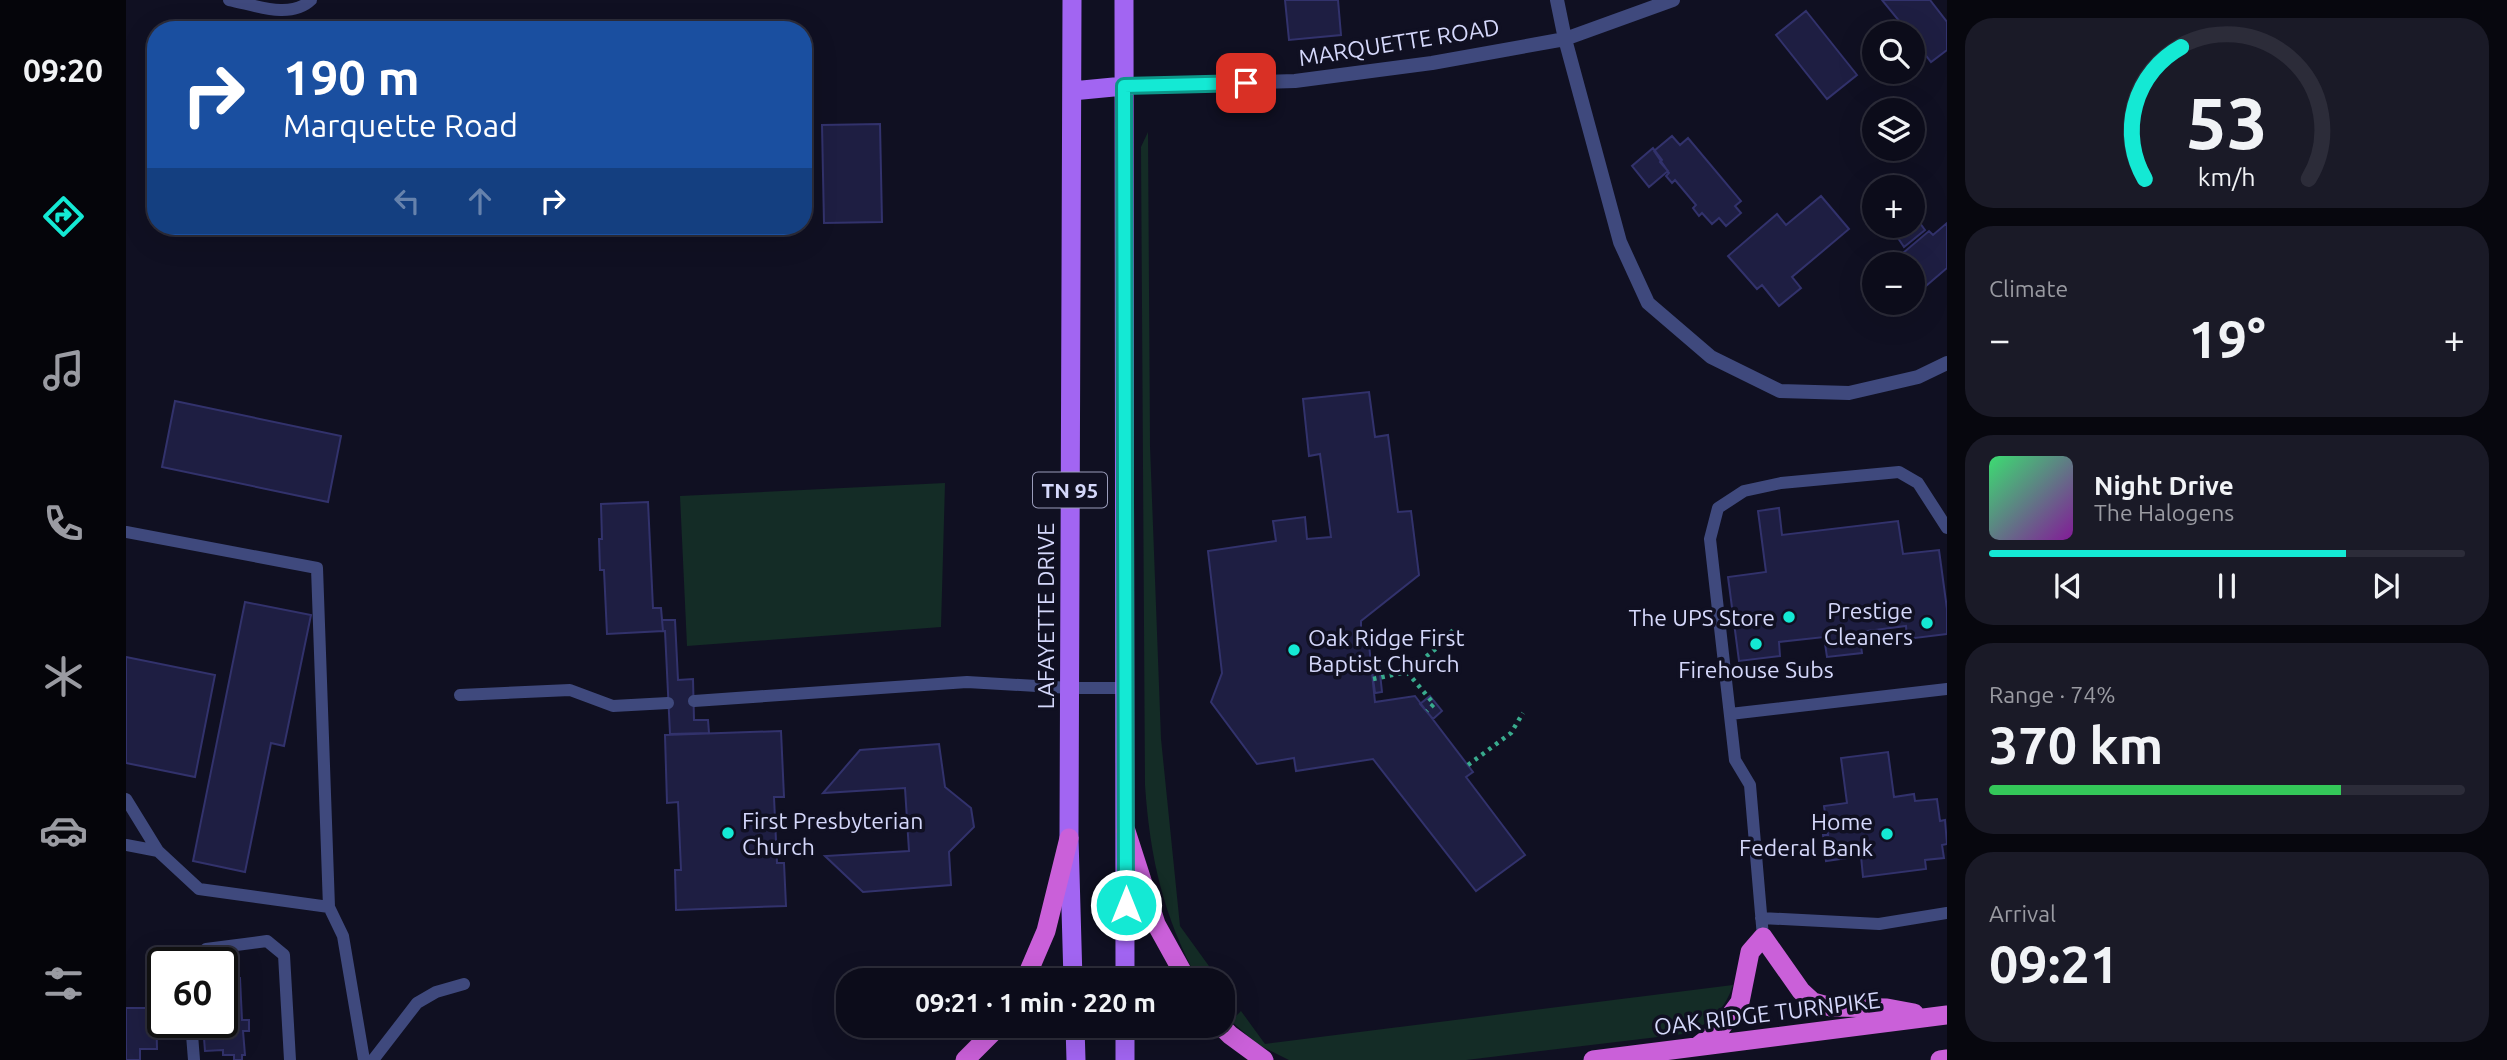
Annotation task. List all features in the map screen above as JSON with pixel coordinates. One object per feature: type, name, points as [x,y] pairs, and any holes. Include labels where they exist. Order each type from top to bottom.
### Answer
[{"type":"highway","points":[[1126,831],[1157,924],[1181,968]]},
{"type":"highway","points":[[1030,968],[1046,931],[1069,838]]},
{"type":"highway","points":[[1762,927],[1801,991],[1814,1002],[1831,1007],[1887,1008],[1942,1015]]},
{"type":"highway","points":[[1696,1047],[1721,1028],[1740,1002],[1750,952],[1762,927]]},
{"type":"highway","name":"OAK RIDGE TURNPIKE","points":[[1593,1060],[1942,1015]]},
{"type":"highway","points":[[965,1060],[987,1038]]},
{"type":"highway","points":[[1234,1038],[1264,1060]]},
{"type":"highway","points":[[1940,1060],[1947,1059]]},
{"type":"main road","name":"LAFAYETTE DRIVE","points":[[1072,0],[1069,838],[1073,968]]},
{"type":"main road","name":"TN 95","points":[[1124,0],[1126,831]]},
{"type":"main road","points":[[1072,91],[1124,86]]},
{"type":"main road","points":[[1125,968],[1126,831]]},
{"type":"main road","points":[[1075,1038],[1076,1060]]},
{"type":"main road","points":[[1125,1038],[1125,1060]]},
{"type":"street","points":[[1557,0],[1620,243],[1648,303],[1711,357],[1780,391],[1849,393],[1918,377],[1947,363]]},
{"type":"street","name":"MARQUETTE ROAD","points":[[1124,86],[1295,81],[1432,63],[1565,38],[1673,0]]},
{"type":"lane","points":[[229,0],[281,11],[296,10],[311,0]]},
{"type":"lane","points":[[1947,528],[1918,483],[1899,472],[1781,483],[1744,491],[1718,508],[1710,538],[1735,760],[1750,785],[1762,927],[1879,924],[1947,913]]},
{"type":"lane","points":[[126,532],[317,568],[329,907],[344,936],[364,1060]]},
{"type":"lane","points":[[694,701],[967,682],[1125,688]]},
{"type":"lane","points":[[1730,714],[1947,689]]},
{"type":"lane","points":[[460,695],[570,690],[613,706],[668,703]]},
{"type":"lane","points":[[126,799],[158,851],[199,889],[329,907]]},
{"type":"lane","points":[[126,845],[158,851]]},
{"type":"lane","points":[[215,947],[267,941],[284,955],[290,1060]]},
{"type":"lane","points":[[373,1060],[417,1003],[436,992],[464,984]]},
{"type":"lane","points":[[192,1038],[194,1060]]},
{"type":"path","points":[[1373,679],[1407,672],[1438,647],[1454,629]]},
{"type":"path","points":[[1407,672],[1434,704],[1427,711]]},
{"type":"path","points":[[1468,765],[1511,733],[1523,713]]},
{"type":"green space","points":[[1148,132],[1150,446],[1161,739],[1180,926],[1210,968],[1192,968],[1167,909],[1150,837],[1145,785],[1141,147]]},
{"type":"green space","points":[[945,483],[941,627],[687,646],[680,496]]},
{"type":"green space","points":[[1733,985],[1725,1002],[1708,1022],[1683,1034],[1466,1060],[1289,1060],[1257,1044],[1235,1025],[1235,1017],[1241,1011],[1265,1044]]},
{"type":"building","points":[[1285,0],[1338,0],[1341,35],[1289,40]]},
{"type":"building","points":[[1882,0],[1930,0],[1947,22],[1947,50],[1931,62],[1925,54],[1925,21],[1899,21]]},
{"type":"building","points":[[1806,11],[1857,75],[1827,99],[1776,35]]},
{"type":"building","points":[[880,124],[882,222],[824,223],[822,125]]},
{"type":"building","points":[[1672,136],[1680,145],[1688,138],[1741,201],[1735,206],[1741,213],[1726,226],[1719,218],[1712,224],[1702,213],[1699,216],[1693,208],[1696,205],[1675,180],[1672,183],[1666,176],[1669,173],[1654,151]]},
{"type":"building","points":[[1653,148],[1668,171],[1649,187],[1632,166]]},
{"type":"building","points":[[1821,196],[1849,229],[1792,277],[1801,288],[1779,306],[1762,285],[1757,289],[1728,256],[1777,214],[1786,225]]},
{"type":"building","points":[[1947,223],[1947,268],[1925,287],[1925,252],[1904,252],[1921,238],[1925,238],[1929,231],[1933,235]]},
{"type":"building","points":[[1898,238],[1915,238],[1904,247]]},
{"type":"building","name":"Oak Ridge First Baptist Church","points":[[1369,392],[1375,437],[1388,435],[1398,512],[1411,511],[1419,575],[1361,621],[1361,636],[1368,635],[1375,702],[1415,696],[1473,772],[1466,777],[1525,855],[1476,891],[1373,759],[1296,771],[1294,758],[1257,764],[1211,702],[1222,673],[1208,551],[1276,541],[1273,521],[1305,517],[1307,539],[1331,537],[1320,454],[1309,456],[1303,399]]},
{"type":"building","points":[[175,401],[341,436],[328,502],[162,467]]},
{"type":"building","points":[[648,502],[653,608],[661,608],[663,631],[607,634],[604,570],[600,570],[601,504]]},
{"type":"building","points":[[1779,508],[1782,535],[1898,521],[1903,554],[1939,550],[1947,609],[1947,634],[1907,639],[1906,626],[1859,632],[1862,653],[1827,657],[1824,637],[1779,642],[1780,656],[1739,661],[1728,577],[1766,572],[1758,511]]},
{"type":"building","points":[[245,602],[311,615],[284,746],[271,743],[245,872],[193,861]]},
{"type":"building","points":[[662,620],[675,620],[678,680],[693,679],[694,720],[708,720],[709,733],[670,734],[665,631]]},
{"type":"building","points":[[126,657],[215,675],[195,777],[126,763]]},
{"type":"building","points":[[1371,664],[1379,664],[1382,692],[1375,693]]},
{"type":"building","points":[[1430,696],[1442,711],[1433,719],[1420,704]]},
{"type":"building","name":"First Presbyterian Church","points":[[781,731],[784,797],[774,797],[777,863],[784,863],[786,906],[676,910],[675,870],[681,870],[678,802],[667,803],[665,735]]},
{"type":"building","points":[[939,744],[945,787],[971,808],[974,827],[949,852],[951,885],[863,892],[825,856],[909,851],[905,788],[823,793],[860,750]]},
{"type":"building","points":[[1888,752],[1894,797],[1914,794],[1915,801],[1937,799],[1940,821],[1945,820],[1947,844],[1942,845],[1944,858],[1925,860],[1926,869],[1863,877],[1861,856],[1826,861],[1823,835],[1828,835],[1824,806],[1847,803],[1841,758]]},
{"type":"building","points":[[238,978],[242,1020],[249,1020],[249,1031],[243,1031],[245,1055],[242,1055],[242,1060],[234,1060],[234,1055],[223,1055],[223,1050],[205,1051],[204,1038],[238,1038]]},
{"type":"building","points":[[126,1008],[147,1008],[147,1038],[157,1038],[157,1049],[140,1049],[140,1060],[126,1060]]},
{"type":"place","name":"The UPS Store","points":[[1789,617]]},
{"type":"place","name":"Prestige Cleaners","points":[[1927,623]]},
{"type":"place","name":"Firehouse Subs","points":[[1756,644]]},
{"type":"place","name":"Oak Ridge First Baptist Church","points":[[1294,650]]},
{"type":"place","name":"First Presbyterian Church","points":[[728,833]]},
{"type":"place","name":"Home Federal Bank","points":[[1887,834]]},
{"type":"route","points":[[1126,905],[1124,86],[1246,83]]}]
